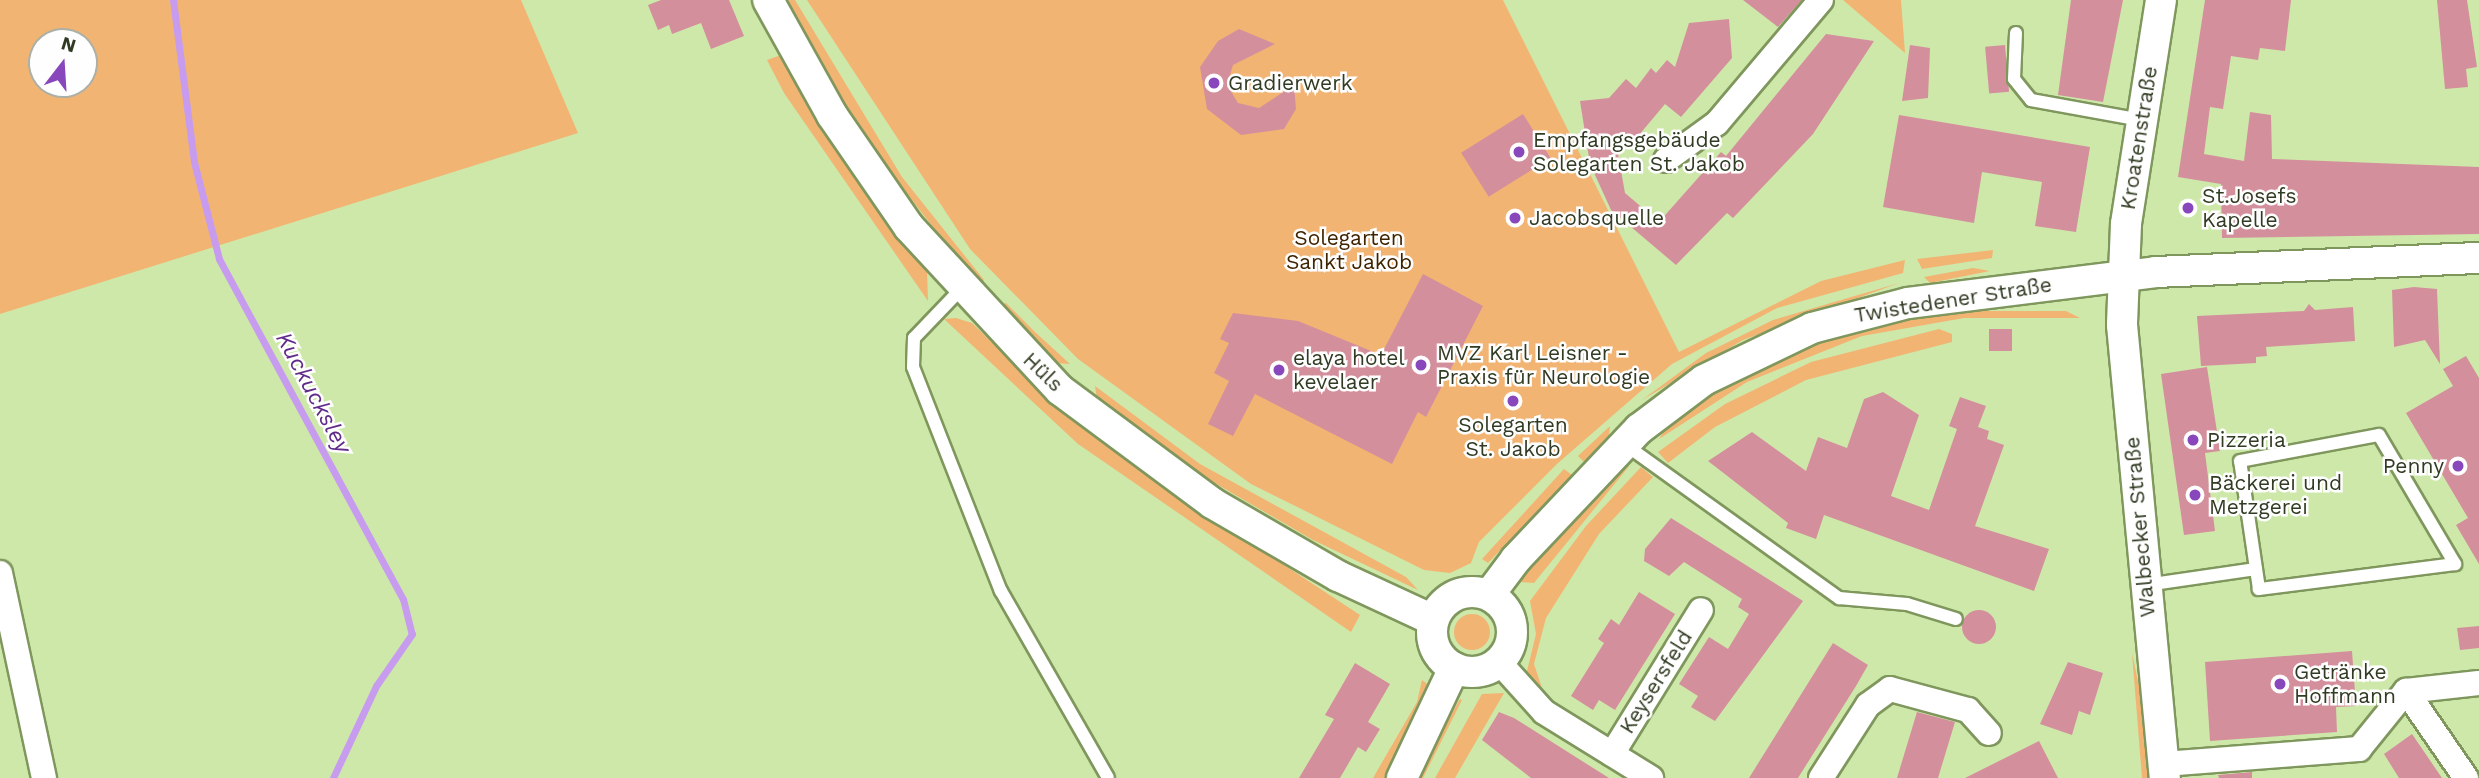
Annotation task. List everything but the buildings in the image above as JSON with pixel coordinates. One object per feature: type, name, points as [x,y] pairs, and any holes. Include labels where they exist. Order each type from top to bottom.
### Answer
[{"type":"street","name":"Hüls","points":[[768,0],[832,115],[909,227],[961,289],[1060,390],[1154,464],[1338,576],[1433,620]]},
{"type":"street","points":[[1666,160],[1717,123],[1821,0]]},
{"type":"street","name":"Kroatenstraße","points":[[2122,276],[2141,120],[2161,0]]},
{"type":"street","name":"Twistedener Straße","points":[[1489,595],[1623,443],[1704,380],[1812,328],[1908,303],[2122,276],[2479,258]]},
{"type":"street","name":"Walbecker Straße","points":[[2122,276],[2146,585],[2164,771]]},
{"type":"street","points":[[0,573],[44,778]]},
{"type":"street","points":[[1462,593],[1489,595],[1512,627],[1499,662],[1477,672],[1454,668],[1437,653],[1433,620],[1462,593]]},
{"type":"street","name":"Keysersfeld","points":[[1612,754],[1701,610]]},
{"type":"street","name":"Keysersfeld","points":[[1499,662],[1544,712],[1651,778]]},
{"type":"street","points":[[1402,778],[1454,668]]},
{"type":"street","points":[[2164,771],[2358,749],[2406,691],[2479,683]]},
{"type":"street","points":[[1821,778],[1868,705],[1890,689],[1968,710],[1989,733]]},
{"type":"street","points":[[2406,691],[2466,778]]},
{"type":"lane","points":[[2016,33],[2014,79],[2031,100],[2141,120]]},
{"type":"lane","points":[[961,289],[914,338],[913,367],[1001,591],[1108,778]]},
{"type":"lane","points":[[2379,435],[2455,564],[2259,589],[2256,569],[2240,460],[2379,435]]},
{"type":"lane","points":[[1623,443],[1839,598],[1907,604],[1956,619]]},
{"type":"lane","points":[[2146,585],[2256,569]]},
{"type":"green space","points":[[0,0],[521,0],[578,133],[0,314]]},
{"type":"green space","points":[[785,0],[795,0],[902,177],[984,280],[982,290],[869,145]]},
{"type":"green space","name":"Solegarten Sankt Jakob","points":[[807,0],[1503,0],[1679,352],[1821,281],[1905,260],[1903,273],[1777,308],[1672,364],[1558,463],[1479,542],[1471,563],[1450,573],[1424,570],[1251,484],[1078,359],[970,249]]},
{"type":"green space","points":[[1843,0],[1901,0],[1905,53]]},
{"type":"green space","points":[[784,54],[927,270],[928,301],[784,93],[767,60]]},
{"type":"green space","points":[[1993,250],[1992,258],[1922,269],[1917,259]]},
{"type":"green space","points":[[1973,268],[1990,271],[1930,283],[1924,277]]},
{"type":"green space","points":[[1899,283],[1743,340],[1642,400],[1706,353],[1773,320]]},
{"type":"green space","points":[[1006,303],[1070,364],[1055,363],[997,307]]},
{"type":"green space","points":[[1967,311],[2066,311],[2080,318],[1964,318],[1862,336],[1747,382],[1659,439],[1668,425],[1716,392],[1807,347],[1898,320]]},
{"type":"green space","points":[[956,318],[972,323],[1050,399],[1150,477],[1360,615],[1351,632],[1078,444],[944,319]]},
{"type":"green space","points":[[1939,329],[1952,334],[1952,342],[1806,380],[1715,427],[1668,463],[1658,452],[1725,404],[1811,362]]},
{"type":"green space","points":[[1095,386],[1200,464],[1406,577],[1418,590],[1313,540],[1194,471],[1097,399]]},
{"type":"green space","points":[[1610,426],[1609,435],[1584,462],[1578,456]]},
{"type":"green space","points":[[1630,465],[1534,583],[1520,582],[1575,513]]},
{"type":"green space","points":[[1641,467],[1653,477],[1599,534],[1546,618],[1534,664],[1543,691],[1526,675],[1536,634],[1530,601],[1586,526]]},
{"type":"green space","points":[[1564,469],[1572,475],[1488,563],[1482,559]]},
{"type":"green space","points":[[1472,614],[1485,619],[1490,632],[1485,645],[1472,650],[1459,645],[1454,632],[1459,619]]},
{"type":"green space","points":[[2132,653],[2147,724],[2152,778],[2142,778]]},
{"type":"green space","points":[[1422,680],[1431,687],[1388,778],[1373,778],[1417,702]]},
{"type":"green space","points":[[1504,693],[1455,778],[1435,778],[1482,694]]},
{"type":"green space","points":[[1460,699],[1462,700],[1423,778],[1415,778]]},
{"type":"waterway","name":"Kuckucksley","points":[[173,0],[194,162],[219,259],[403,599],[412,634],[376,686],[333,778]]},
{"type":"place","name":"Gradierwerk","points":[[1214,83]]},
{"type":"place","name":"Empfangsgebäude Solegarten St. Jakob","points":[[1519,152]]},
{"type":"place","name":"St.Josefs Kapelle","points":[[2188,208]]},
{"type":"place","name":"Jacobsquelle","points":[[1515,218]]},
{"type":"place","name":"MVZ Karl Leisner - Praxis für Neurologie","points":[[1421,365]]},
{"type":"place","name":"elaya hotel kevelaer","points":[[1279,370]]},
{"type":"place","name":"Solegarten St. Jakob","points":[[1513,401]]},
{"type":"place","name":"Pizzeria","points":[[2193,440]]},
{"type":"place","name":"Penny","points":[[2458,466]]},
{"type":"place","name":"Bäckerei und Metzgerei","points":[[2195,495]]},
{"type":"place","name":"Getränke Hoffmann","points":[[2280,684]]}]
